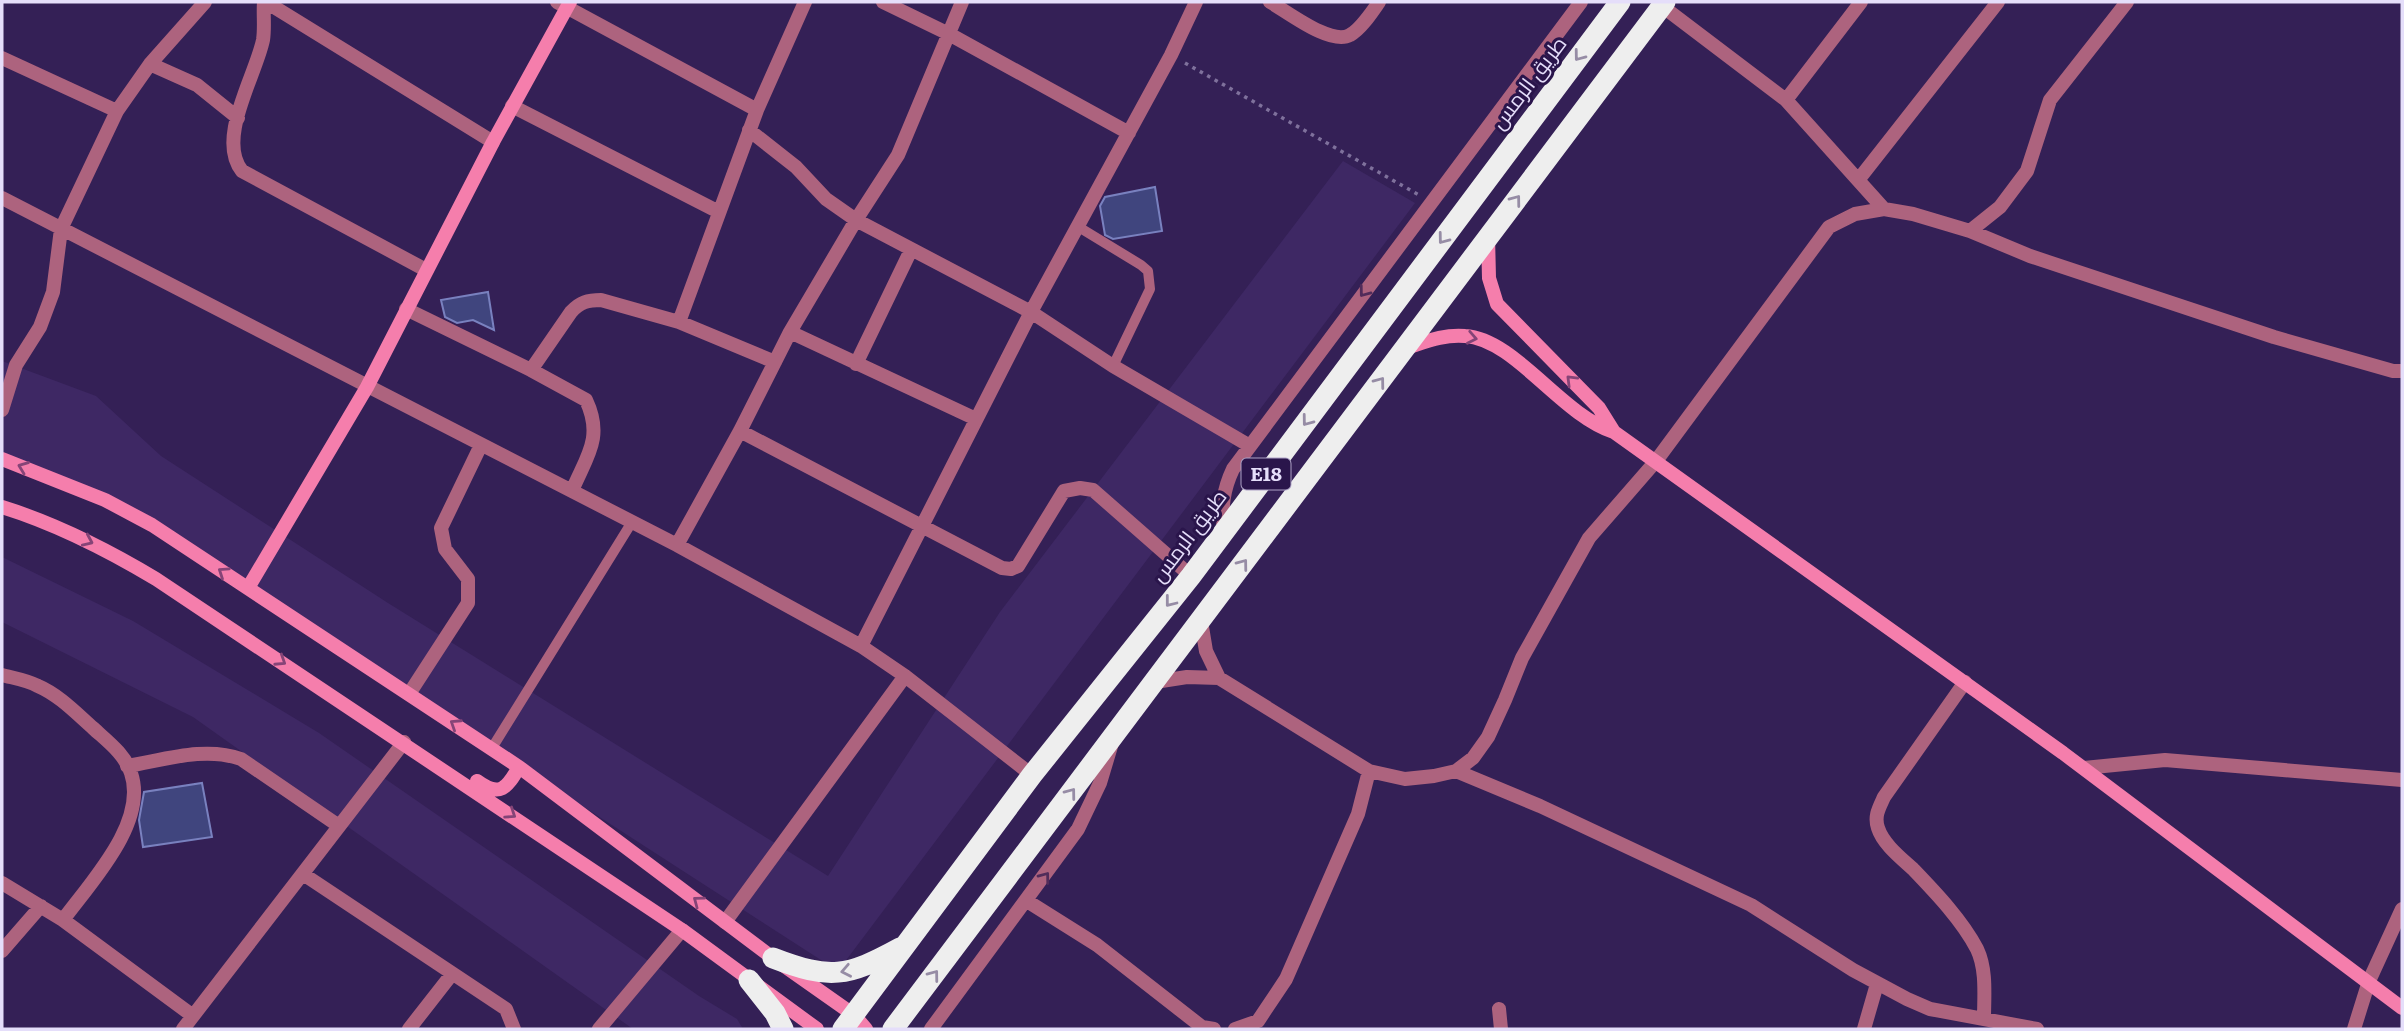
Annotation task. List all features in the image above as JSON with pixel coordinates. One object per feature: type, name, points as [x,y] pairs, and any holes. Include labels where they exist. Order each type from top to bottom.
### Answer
[{"type":"highway","name":"طريق الرمس","points":[[854,1024],[908,944],[1032,775],[1191,576],[1620,2]]},
{"type":"highway","name":"E18","points":[[893,1029],[1664,4]]},
{"type":"highway","points":[[773,958],[806,971],[843,973],[862,968],[908,944]]},
{"type":"highway","points":[[750,980],[775,1013],[783,1029]]},
{"type":"main road","points":[[248,589],[367,387],[565,4]]},
{"type":"main road","points":[[1489,236],[1489,278],[1497,304],[1599,408],[1614,432]]},
{"type":"main road","points":[[1406,348],[1451,335],[1465,335],[1499,347],[1588,421],[1614,432],[1656,461],[1965,682],[2084,768],[2402,1008]]},
{"type":"main road","points":[[2,458],[105,500],[152,525],[492,748],[773,958],[854,1024]]},
{"type":"main road","points":[[2,507],[37,518],[102,547],[156,579],[682,930],[817,1029]]},
{"type":"main road","points":[[404,742],[414,741],[425,745],[489,790],[504,787],[519,767]]},
{"type":"street","points":[[2,410],[16,365],[40,327],[52,292],[61,229],[117,111],[150,64],[205,2]]},
{"type":"street","points":[[426,270],[242,171],[236,164],[233,143],[238,118],[263,39],[265,2],[493,142]]},
{"type":"street","points":[[679,322],[757,110],[805,2]]},
{"type":"street","points":[[883,2],[949,34],[1129,133]]},
{"type":"street","points":[[677,545],[740,431],[790,332],[898,155],[962,2]]},
{"type":"street","points":[[1270,2],[1335,38],[1350,35],[1379,2]]},
{"type":"street","points":[[1224,531],[1222,501],[1233,469],[1581,2]]},
{"type":"street","points":[[1786,100],[1861,2]]},
{"type":"street","points":[[1858,179],[1998,2]]},
{"type":"street","points":[[1970,231],[2000,207],[2027,171],[2050,100],[2127,2]]},
{"type":"street","points":[[861,646],[1031,312],[1171,55],[1191,3]]},
{"type":"street","points":[[565,4],[757,110]]},
{"type":"street","points":[[1664,4],[1786,100],[1884,209]]},
{"type":"street","points":[[2,58],[117,111]]},
{"type":"street","points":[[150,64],[197,85],[238,118]]},
{"type":"street","points":[[512,106],[719,212]]},
{"type":"street","points":[[750,131],[796,167],[826,199],[856,220],[1031,312],[1113,366],[1250,446]]},
{"type":"street","points":[[2,198],[677,545],[861,646],[1032,775]]},
{"type":"street","points":[[1155,682],[1187,677],[1219,678],[1369,771],[1405,779],[1455,771],[1473,758],[1488,737],[1522,658],[1589,538],[1656,461],[1829,227],[1855,214],[1884,209],[1913,214],[1970,231],[2030,256],[2274,337],[2393,371],[2402,371]]},
{"type":"street","points":[[856,364],[911,250]]},
{"type":"street","points":[[531,370],[571,312],[578,305],[590,300],[601,300],[679,322],[775,362]]},
{"type":"street","points":[[406,309],[586,400],[591,411],[595,437],[572,491]]},
{"type":"street","points":[[790,332],[976,419]]},
{"type":"street","points":[[740,431],[1002,568],[1011,569],[1018,566],[1063,491],[1080,488],[1093,490],[1191,576]]},
{"type":"street","points":[[409,694],[468,603],[468,579],[445,549],[441,528],[481,445]]},
{"type":"street","points":[[1201,621],[1206,651],[1219,678]]},
{"type":"street","points":[[2,675],[38,685],[65,702],[120,754],[131,774],[134,795],[128,822],[115,850],[63,920]]},
{"type":"street","points":[[725,922],[905,677]]},
{"type":"street","points":[[1965,682],[1884,797],[1876,814],[1878,829],[1887,843],[1928,884],[1956,918],[1978,951],[1984,984],[1984,1019]]},
{"type":"street","points":[[931,1029],[1065,850],[1090,808],[1109,760],[1114,736]]},
{"type":"street","points":[[183,1029],[404,742]]},
{"type":"street","points":[[127,766],[204,753],[229,755],[241,759],[339,826]]},
{"type":"street","points":[[2084,768],[2165,760],[2402,780]]},
{"type":"street","points":[[1235,1029],[1258,1021],[1286,979],[1358,814],[1369,771]]},
{"type":"street","points":[[1455,771],[1552,811],[1751,905],[1877,984],[1930,1009],[2037,1029]]},
{"type":"street","points":[[303,874],[506,1009],[513,1029]]},
{"type":"street","points":[[2,883],[63,920],[193,1016]]},
{"type":"street","points":[[1027,901],[1097,945],[1202,1027],[1214,1029]]},
{"type":"street","points":[[2,951],[41,906]]},
{"type":"street","points":[[2354,1029],[2369,981],[2402,909]]},
{"type":"street","points":[[598,1029],[682,930]]},
{"type":"street","points":[[409,1029],[452,974]]},
{"type":"street","points":[[1864,1029],[1877,984]]},
{"type":"street","points":[[1499,1009],[1501,1029]]},
{"type":"lane","points":[[1077,226],[1148,271],[1150,289],[1113,366]]},
{"type":"lane","points":[[492,748],[632,522]]},
{"type":"path","points":[[1171,55],[1431,202]]},
{"type":"shaded area","points":[[1343,161],[1415,203],[838,971],[409,694],[132,510],[2,454],[2,361],[96,396],[161,456],[388,603],[828,876],[1000,612]]},
{"type":"shaded area","points":[[2,557],[133,621],[319,733],[699,996],[737,1019],[743,1029],[633,1029],[193,717],[2,622]]},
{"type":"building","points":[[1155,187],[1162,231],[1113,239],[1105,235],[1100,206],[1105,197]]},
{"type":"building","points":[[488,292],[494,330],[473,320],[457,323],[445,317],[441,300]]},
{"type":"building","points":[[202,783],[212,837],[143,847],[139,820],[144,792]]}]
